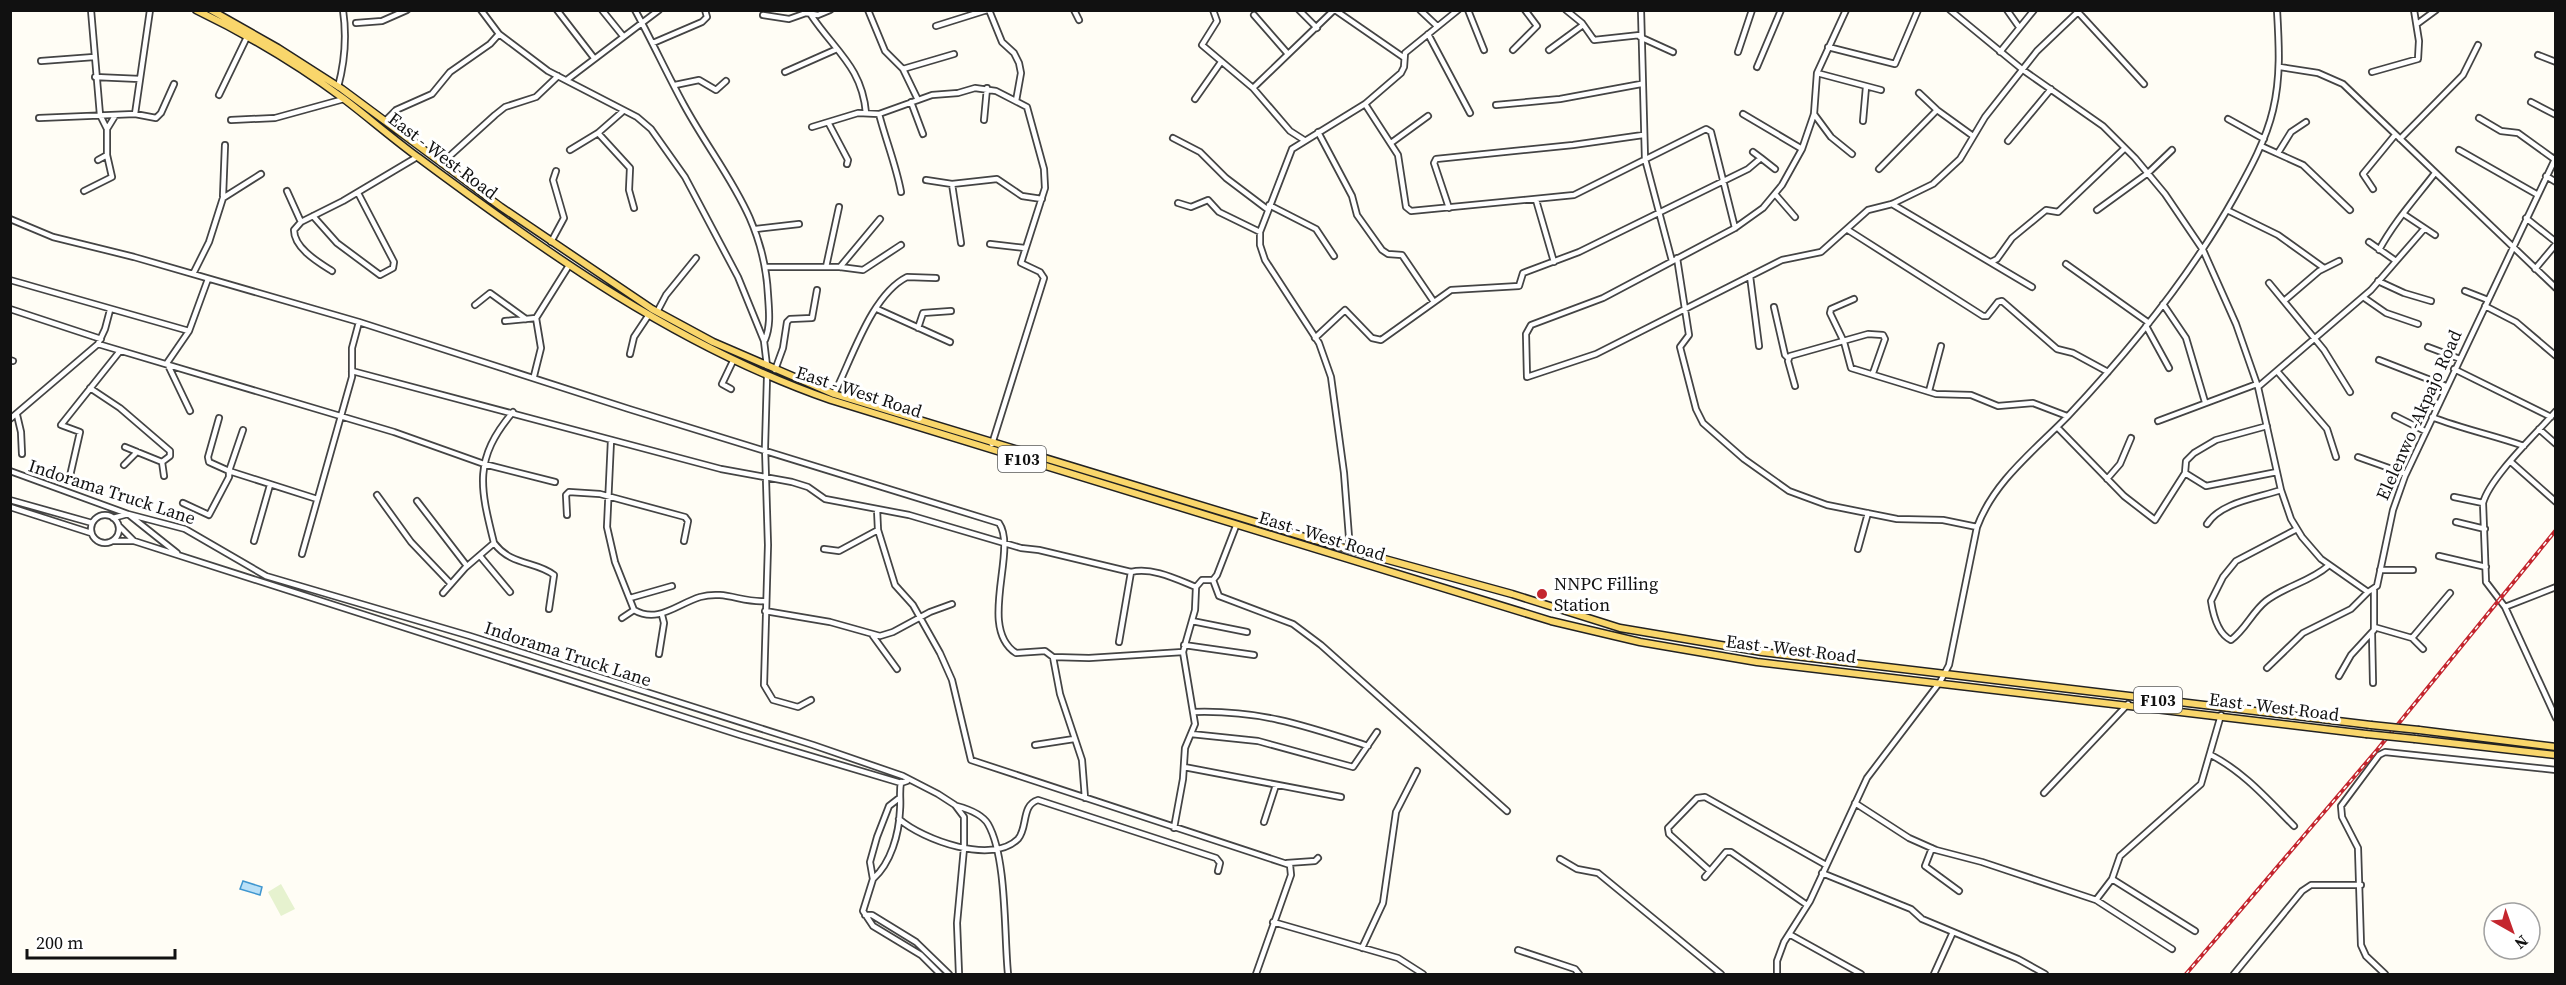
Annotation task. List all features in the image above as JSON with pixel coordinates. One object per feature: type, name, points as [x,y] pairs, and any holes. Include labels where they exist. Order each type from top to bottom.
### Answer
[{"type":"main road","name":"East - West Road","points":[[196,10],[233,22],[338,87],[551,242],[657,312],[775,370],[834,394],[1350,550],[1453,577],[1640,632],[1743,649],[2556,747]]},
{"type":"main road","points":[[225,10],[233,22]]},
{"type":"main road","name":"East - West Road","points":[[211,13],[344,99],[417,157],[568,267],[648,316],[767,377],[990,450],[1113,485],[1236,526],[1551,621],[1621,638],[1757,662],[2556,756]]},
{"type":"street","points":[[84,191],[112,177],[107,155],[106,129],[100,115],[95,76],[91,10]]},
{"type":"street","points":[[338,87],[344,67],[346,37],[343,10]]},
{"type":"street","points":[[356,23],[382,21],[407,10]]},
{"type":"street","points":[[481,10],[499,34],[558,76],[568,79],[622,112],[637,117],[651,129],[685,177],[738,278],[764,341],[767,366]]},
{"type":"street","points":[[557,10],[594,58]]},
{"type":"street","points":[[602,10],[623,36]]},
{"type":"street","points":[[635,10],[683,104],[733,183],[756,229],[767,267],[770,322],[764,341]]},
{"type":"street","points":[[568,79],[641,21],[659,10]]},
{"type":"street","points":[[653,44],[702,22],[707,17],[705,10]]},
{"type":"street","points":[[762,15],[783,19],[830,10]]},
{"type":"street","points":[[868,10],[887,54],[903,69],[918,100]]},
{"type":"street","points":[[936,26],[988,10],[1002,42],[1014,53],[1019,63],[1021,73],[1016,100]]},
{"type":"street","points":[[1074,10],[1079,20]]},
{"type":"street","points":[[1213,10],[1217,21],[1202,45],[1252,88],[1290,130],[1304,140]]},
{"type":"street","points":[[1299,10],[1317,28]]},
{"type":"street","points":[[1252,88],[1335,10],[1403,57],[1404,66],[1401,73],[1365,104],[1292,149],[1260,231],[1260,245],[1265,260],[1315,338],[1325,358],[1334,392],[1350,550]]},
{"type":"street","points":[[1420,10],[1437,27]]},
{"type":"street","points":[[1403,57],[1458,10]]},
{"type":"street","points":[[1468,10],[1484,50]]},
{"type":"street","points":[[1513,50],[1537,26],[1524,10]]},
{"type":"street","points":[[1566,10],[1583,25],[1594,40],[1640,36],[1673,52]]},
{"type":"street","points":[[1641,10],[1641,84],[1645,159],[1658,211],[1675,259],[1686,309],[1689,336],[1680,347],[1696,409],[1709,430],[1744,459],[1800,497],[1897,519],[1943,520],[1977,527]]},
{"type":"street","points":[[1738,52],[1752,10]]},
{"type":"street","points":[[1757,67],[1781,10]]},
{"type":"street","points":[[1846,10],[1817,73],[1814,114],[1802,149],[1775,194],[1763,208],[1735,228],[1592,302],[1531,325],[1526,334],[1527,377],[1596,354],[1782,261],[1821,252],[1868,210],[1892,204],[1937,182],[1960,159],[1985,117],[2023,70],[2079,11],[2144,84]]},
{"type":"street","points":[[1828,47],[1895,64],[1918,10]]},
{"type":"street","points":[[1950,10],[2023,70],[2095,120],[2148,173],[2203,250],[2236,324],[2258,385],[2281,490],[2297,529],[2328,566],[2371,591],[2351,609],[2304,633],[2267,668]]},
{"type":"street","points":[[2007,10],[2019,27]]},
{"type":"street","points":[[2000,52],[2034,10]]},
{"type":"street","points":[[1777,975],[1780,952],[1807,905],[1867,778],[1944,674],[1952,654],[1977,527],[1984,510],[1999,488],[2108,372],[2163,304],[2203,250],[2261,146],[2273,111],[2280,67],[2277,10]]},
{"type":"street","points":[[2372,72],[2417,61],[2420,55],[2414,10]]},
{"type":"street","points":[[2417,24],[2436,10]]},
{"type":"street","points":[[135,114],[149,11]]},
{"type":"street","points":[[812,15],[837,49],[846,56],[859,81],[866,113]]},
{"type":"street","points":[[1254,15],[1288,54]]},
{"type":"street","points":[[1549,50],[1583,25]]},
{"type":"street","points":[[385,121],[396,110],[432,94],[450,72],[490,44],[499,34]]},
{"type":"street","points":[[1428,34],[1470,113]]},
{"type":"street","points":[[219,95],[247,37]]},
{"type":"street","points":[[2373,189],[2363,174],[2463,75],[2478,45]]},
{"type":"street","points":[[785,72],[837,49]]},
{"type":"street","points":[[903,69],[954,54]]},
{"type":"street","points":[[2538,55],[2556,62]]},
{"type":"street","points":[[41,61],[94,57]]},
{"type":"street","points":[[1195,99],[1221,62]]},
{"type":"street","points":[[2280,67],[2318,73],[2343,84],[2512,249],[2556,288]]},
{"type":"street","points":[[1817,73],[1881,90]]},
{"type":"street","points":[[95,76],[140,79]]},
{"type":"street","points":[[442,163],[505,107],[533,99],[558,76]]},
{"type":"street","points":[[675,85],[699,80],[716,90],[726,81]]},
{"type":"street","points":[[39,118],[135,114],[159,117],[174,84]]},
{"type":"street","points":[[1496,105],[1560,99],[1641,84]]},
{"type":"street","points":[[1863,121],[1866,87]]},
{"type":"street","points":[[984,120],[987,88]]},
{"type":"street","points":[[812,127],[866,113],[879,114],[932,95],[987,88],[1027,107],[1040,151],[1045,182],[1022,264],[1040,272],[1044,278],[990,450]]},
{"type":"street","points":[[2008,141],[2051,89]]},
{"type":"street","points":[[1919,93],[1937,110],[1973,136]]},
{"type":"street","points":[[231,120],[275,118],[344,99]]},
{"type":"street","points":[[911,102],[923,134]]},
{"type":"street","points":[[2531,102],[2556,115]]},
{"type":"street","points":[[1365,104],[1400,160],[1408,210],[1536,200],[1580,193],[1645,159],[1709,130],[1724,179],[1735,228]]},
{"type":"street","points":[[1878,169],[1937,110]]},
{"type":"street","points":[[570,150],[598,133],[622,112]]},
{"type":"street","points":[[879,114],[885,139],[896,161],[901,192]]},
{"type":"street","points":[[1743,114],[1802,149]]},
{"type":"street","points":[[1814,114],[1831,137],[1851,154]]},
{"type":"street","points":[[106,129],[115,116]]},
{"type":"street","points":[[1391,143],[1428,116]]},
{"type":"street","points":[[2479,118],[2501,131],[2518,133],[2555,158]]},
{"type":"street","points":[[2228,119],[2264,138]]},
{"type":"street","points":[[2278,153],[2291,132],[2306,122]]},
{"type":"street","points":[[829,124],[848,160],[847,164]]},
{"type":"street","points":[[1318,132],[1352,196],[1356,215],[1382,250],[1388,254],[1402,255],[1434,302]]},
{"type":"street","points":[[598,133],[630,168],[629,190],[634,208]]},
{"type":"street","points":[[1449,207],[1434,164],[1436,159],[1572,146],[1643,135]]},
{"type":"street","points":[[1173,138],[1200,152],[1226,178],[1268,207],[1316,229],[1334,256]]},
{"type":"street","points":[[193,274],[209,242],[223,198],[225,145]]},
{"type":"street","points":[[2261,146],[2303,165],[2350,210]]},
{"type":"street","points":[[1991,262],[1998,259],[2012,238],[2046,210],[2058,212],[2125,148]]},
{"type":"street","points":[[2097,210],[2148,173],[2172,150]]},
{"type":"street","points":[[2459,150],[2538,195]]},
{"type":"street","points":[[1753,152],[1775,169]]},
{"type":"street","points":[[98,160],[107,155]]},
{"type":"street","points":[[332,271],[315,261],[297,241],[294,230],[301,222],[358,193],[417,157]]},
{"type":"street","points":[[1315,338],[1345,310],[1372,338],[1381,340],[1454,290],[1519,286],[1523,273],[1554,262],[1748,169],[1761,158]]},
{"type":"street","name":"Elelenwo -Akpajo Road","points":[[2372,633],[2374,627],[2371,591],[2380,570],[2393,510],[2406,474],[2555,158]]},
{"type":"street","points":[[551,242],[564,218],[553,180],[556,171]]},
{"type":"street","points":[[2379,250],[2396,223],[2434,173]]},
{"type":"street","points":[[223,198],[261,174]]},
{"type":"street","points":[[2546,176],[2556,182]]},
{"type":"street","points":[[926,180],[952,184],[997,179],[1022,196],[1042,199]]},
{"type":"street","points":[[952,184],[962,243]]},
{"type":"street","points":[[287,191],[301,222]]},
{"type":"street","points":[[313,216],[338,243],[380,275],[393,268],[394,262],[358,193]]},
{"type":"street","points":[[1775,194],[1795,217]]},
{"type":"street","points":[[1178,203],[1191,207],[1208,200],[1219,212],[1234,221],[1260,231]]},
{"type":"street","points":[[1536,200],[1554,262]]},
{"type":"street","points":[[1892,204],[2032,287]]},
{"type":"street","points":[[826,267],[839,207]]},
{"type":"street","points":[[2227,210],[2278,236],[2324,268]]},
{"type":"street","points":[[2405,214],[2435,235]]},
{"type":"street","points":[[2526,218],[2556,243],[2535,269]]},
{"type":"street","points":[[10,219],[54,237],[360,322],[999,523],[1002,527],[1003,543],[999,620],[1001,632],[1017,653],[1045,651],[1053,657],[1183,652]]},
{"type":"street","points":[[840,267],[880,219]]},
{"type":"street","points":[[756,229],[799,224]]},
{"type":"street","points":[[2158,421],[2205,402],[2258,385],[2363,297],[2424,229]]},
{"type":"street","points":[[1848,230],[1983,316],[1987,316],[2002,301],[2057,349],[2073,353],[2108,372]]},
{"type":"street","points":[[2369,242],[2396,261]]},
{"type":"street","points":[[990,244],[1025,248]]},
{"type":"street","points":[[767,267],[865,269],[887,252],[901,245]]},
{"type":"street","points":[[657,312],[666,295],[696,258]]},
{"type":"street","points":[[2284,301],[2324,268],[2339,261]]},
{"type":"street","points":[[2066,264],[2147,324],[2169,368]]},
{"type":"street","points":[[534,376],[541,348],[536,318],[568,267]]},
{"type":"street","points":[[834,394],[884,296],[900,280],[912,276],[936,278]]},
{"type":"street","points":[[1750,276],[1759,346]]},
{"type":"street","points":[[167,363],[189,331],[208,279]]},
{"type":"street","points":[[10,280],[110,310],[165,322],[189,331]]},
{"type":"street","points":[[2378,281],[2404,293],[2431,301]]},
{"type":"street","points":[[2269,283],[2315,339],[2350,392]]},
{"type":"street","points":[[775,370],[783,348],[787,322],[790,319],[812,318],[817,290]]},
{"type":"street","points":[[2465,291],[2488,300]]},
{"type":"street","points":[[475,305],[490,293],[526,319]]},
{"type":"street","points":[[2363,297],[2386,313],[2418,324]]},
{"type":"street","points":[[1854,299],[1831,309],[1830,313],[1844,342],[1851,368],[1941,395],[1971,395],[1998,406],[2038,404],[2067,416]]},
{"type":"street","points":[[2163,304],[2187,338],[2205,402]]},
{"type":"street","points":[[2485,306],[2516,322],[2556,356]]},
{"type":"street","points":[[1774,307],[1795,386]]},
{"type":"street","points":[[10,309],[99,341],[120,351],[167,363],[394,432],[484,464],[555,482]]},
{"type":"street","points":[[877,309],[950,342]]},
{"type":"street","points":[[10,419],[99,341],[110,310]]},
{"type":"street","points":[[918,328],[923,313],[951,311]]},
{"type":"street","points":[[630,354],[634,337],[648,316]]},
{"type":"street","points":[[505,321],[536,318]]},
{"type":"street","points":[[302,554],[341,417],[352,371],[352,348],[360,322]]},
{"type":"street","points":[[1788,358],[1793,354],[1868,334],[1883,335],[1884,339],[1873,373]]},
{"type":"street","points":[[1929,391],[1941,346]]},
{"type":"street","points":[[2427,347],[2460,359]]},
{"type":"street","points":[[95,489],[76,482],[70,476],[80,432],[61,425],[120,351]]},
{"type":"street","points":[[2379,360],[2446,386]]},
{"type":"street","points":[[731,389],[722,384],[733,361]]},
{"type":"street","points":[[167,363],[190,411]]},
{"type":"street","points":[[2454,369],[2551,417]]},
{"type":"street","points":[[352,371],[721,469],[808,487],[825,499],[938,523],[1003,543],[1131,572],[1141,570],[1168,576],[1196,587]]},
{"type":"street","points":[[2277,371],[2327,429],[2336,457]]},
{"type":"street","points":[[767,377],[763,675],[766,693],[773,700],[798,707],[811,700]]},
{"type":"street","points":[[90,388],[128,415],[170,451],[170,456],[162,462]]},
{"type":"street","points":[[2556,411],[2511,462],[2488,492],[2483,503],[2487,586],[2505,607],[2556,718]]},
{"type":"street","points":[[513,412],[494,439],[484,464],[481,490],[494,543],[511,558],[553,573],[549,609]]},
{"type":"street","points":[[17,415],[21,432],[22,454]]},
{"type":"street","points":[[2395,416],[2426,431]]},
{"type":"street","points":[[2432,417],[2469,431],[2499,437],[2524,446]]},
{"type":"street","points":[[219,418],[208,460],[229,471],[317,499]]},
{"type":"street","points":[[2056,427],[2107,479],[2156,520],[2185,473],[2186,461],[2205,445],[2231,435],[2267,426]]},
{"type":"street","points":[[2539,429],[2556,444]]},
{"type":"street","points":[[183,503],[209,515],[225,488],[243,430]]},
{"type":"street","points":[[2107,479],[2120,464],[2131,438]]},
{"type":"street","points":[[611,440],[607,527],[609,541],[634,610],[644,615],[662,615],[701,597],[732,595],[751,601],[765,600]]},
{"type":"street","points":[[125,447],[162,462]]},
{"type":"street","points":[[124,465],[137,452]]},
{"type":"street","points":[[2358,457],[2406,474]]},
{"type":"street","points":[[162,462],[164,476]]},
{"type":"street","points":[[2511,462],[2556,502]]},
{"type":"street","name":"Indorama Truck Lane","points":[[10,471],[128,514],[185,529],[250,568],[471,636],[905,778],[938,794],[954,805],[968,809],[987,823],[996,850],[1008,975]]},
{"type":"street","points":[[2185,473],[2206,486],[2277,472]]},
{"type":"street","points":[[254,541],[270,485]]},
{"type":"street","points":[[2207,524],[2212,516],[2223,509],[2281,490]]},
{"type":"street","points":[[567,515],[566,495],[568,492],[610,497],[685,517],[688,521],[684,541]]},
{"type":"street","points":[[377,495],[411,542],[451,584]]},
{"type":"street","points":[[2454,497],[2483,503]]},
{"type":"street","points":[[10,500],[92,524]]},
{"type":"street","points":[[417,501],[467,566]]},
{"type":"street","points":[[10,507],[91,533],[98,542],[134,541],[740,735],[901,783]]},
{"type":"street","points":[[877,509],[878,530],[895,585],[910,601],[940,653],[952,680],[971,760],[1287,863],[1315,861],[1318,858]]},
{"type":"street","points":[[1858,549],[1868,513]]},
{"type":"street","points":[[91,533],[92,524],[101,516],[113,518],[128,514],[179,555]]},
{"type":"street","points":[[113,518],[134,541]]},
{"type":"street","points":[[2456,522],[2485,529]]},
{"type":"street","points":[[112,541],[118,534],[118,525]]},
{"type":"street","points":[[1236,526],[1213,580],[1219,596],[1293,624],[1321,645],[1507,811]]},
{"type":"street","points":[[2297,529],[2236,561],[2223,576],[2211,601],[2218,625],[2225,637],[2231,640],[2242,631],[2270,598],[2313,578],[2328,566]]},
{"type":"street","points":[[824,549],[840,551],[878,530]]},
{"type":"street","points":[[443,593],[467,566],[494,543]]},
{"type":"street","points":[[480,556],[510,592]]},
{"type":"street","points":[[2439,556],[2486,567]]},
{"type":"street","points":[[2380,570],[2413,570]]},
{"type":"street","points":[[1119,642],[1131,572]]},
{"type":"street","points":[[1174,828],[1185,748],[1191,734],[1194,712],[1183,652],[1184,645],[1195,610],[1196,587],[1202,580],[1213,580]]},
{"type":"street","points":[[282,589],[288,581]]},
{"type":"street","points":[[630,598],[672,586]]},
{"type":"street","points":[[2505,607],[2556,587]]},
{"type":"street","points":[[2412,638],[2450,593]]},
{"type":"street","points":[[765,611],[830,622],[873,636],[893,632],[920,620],[930,612],[952,604]]},
{"type":"street","points":[[622,618],[634,610]]},
{"type":"street","points":[[658,654],[664,623],[662,615]]},
{"type":"street","points":[[1192,621],[1246,632]]},
{"type":"street","points":[[2374,627],[2412,638],[2424,649]]},
{"type":"street","points":[[2339,676],[2351,655],[2372,633]]},
{"type":"street","points":[[2372,633],[2373,683]]},
{"type":"street","points":[[873,636],[897,669]]},
{"type":"street","points":[[1184,645],[1254,655]]},
{"type":"street","points":[[1053,657],[1060,694],[1082,760],[1085,798]]},
{"type":"street","points":[[2044,793],[2128,704]]},
{"type":"street","points":[[1194,712],[1232,711],[1262,715],[1368,746]]},
{"type":"street","points":[[2097,900],[2112,879],[2120,856],[2200,784],[2211,755],[2221,715]]},
{"type":"street","points":[[1191,734],[1258,741],[1353,767],[1377,732]]},
{"type":"street","points":[[1035,745],[1074,739]]},
{"type":"street","points":[[2385,975],[2366,957],[2361,945],[2361,885],[2358,848],[2342,817],[2341,806],[2379,755],[2385,752],[2556,770]]},
{"type":"street","points":[[2211,755],[2227,763],[2251,782],[2294,826]]},
{"type":"street","points":[[1184,767],[1341,797]]},
{"type":"street","points":[[1362,948],[1383,903],[1396,812],[1417,771]]},
{"type":"street","points":[[905,778],[901,783],[898,799],[899,819],[889,858],[873,879],[864,906],[865,915],[873,926],[921,955],[940,975]]},
{"type":"street","points":[[1264,822],[1276,785]]},
{"type":"street","points":[[1710,871],[1669,834],[1668,828],[1697,798],[1705,797],[1826,865]]},
{"type":"street","points":[[873,879],[870,862],[877,837],[889,806],[898,799]]},
{"type":"street","points":[[899,819],[916,833],[964,848],[996,850],[1009,846],[1021,834],[1027,810],[1038,800],[1216,858],[1220,863],[1218,871]]},
{"type":"street","points":[[1855,803],[1909,838],[1932,848],[2097,900],[2172,949]]},
{"type":"street","points":[[954,805],[963,817],[964,848],[957,923],[959,975]]},
{"type":"street","points":[[1932,848],[1926,867],[1959,891]]},
{"type":"street","points":[[1705,877],[1726,852],[1731,852],[1807,905]]},
{"type":"street","points":[[1560,859],[1577,869],[1598,873],[1721,975]]},
{"type":"street","points":[[1256,975],[1291,875],[1291,868],[1287,863]]},
{"type":"street","points":[[1822,873],[1911,909],[1922,919],[2018,959],[2045,975]]},
{"type":"street","points":[[2112,879],[2195,931]]},
{"type":"street","points":[[2234,975],[2302,891],[2311,885],[2361,885]]},
{"type":"street","points":[[865,915],[872,915],[916,942],[949,975]]},
{"type":"street","points":[[1273,922],[1398,958],[1423,975]]},
{"type":"street","points":[[1934,975],[1953,932]]},
{"type":"street","points":[[1789,934],[1861,975]]},
{"type":"street","points":[[1518,950],[1575,969],[1579,975]]},
{"type":"green space","points":[[281,884],[295,909],[281,916],[268,892]]},
{"type":"water","points":[[243,881],[262,887],[260,895],[240,889]]},
{"type":"railway","points":[[2186,974],[2377,750],[2556,530]]},
{"type":"place","name":"NNPC Filling Station","points":[[1542,594]]}]
